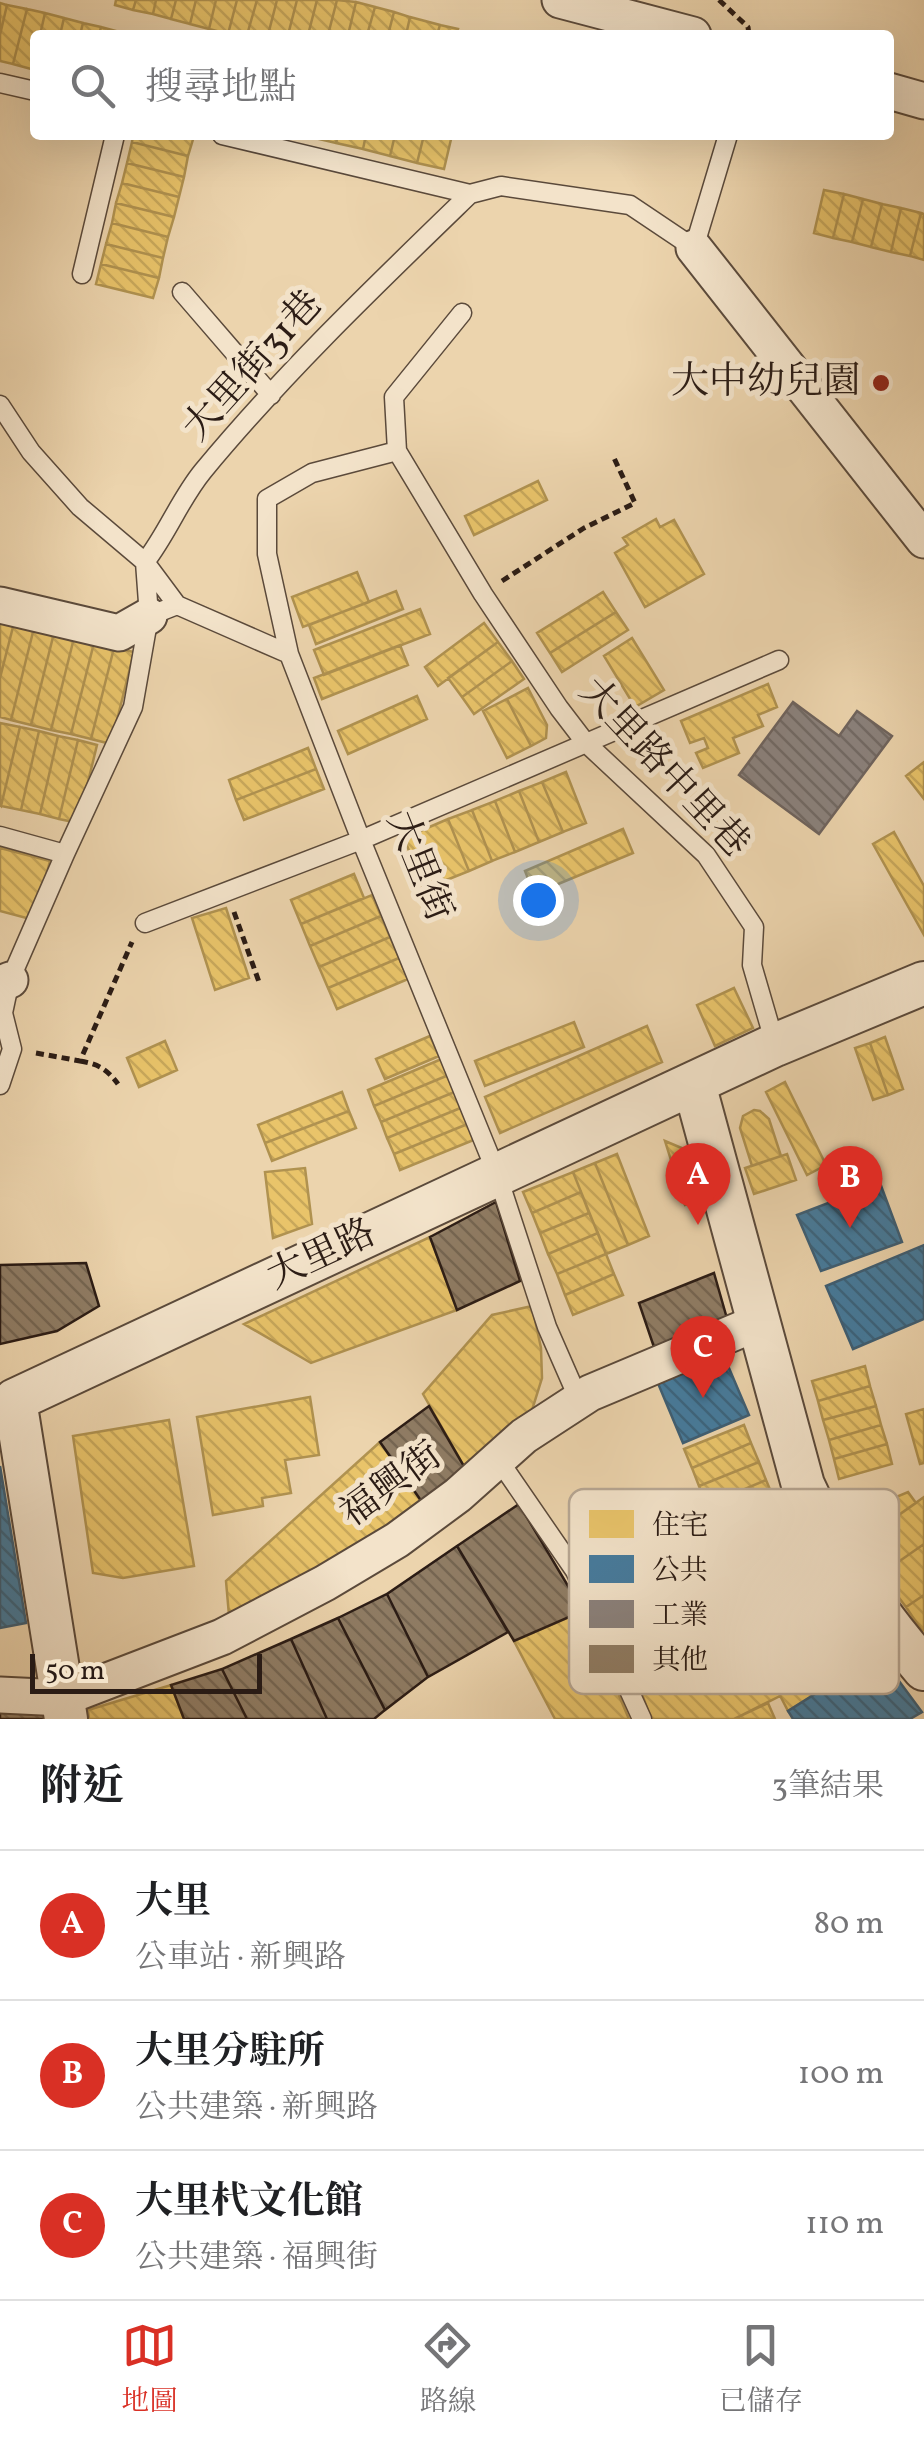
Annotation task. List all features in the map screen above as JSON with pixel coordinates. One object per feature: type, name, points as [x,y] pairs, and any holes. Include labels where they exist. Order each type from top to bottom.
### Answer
[{"type":"street","points":[[560,0],[673,30]]},
{"type":"street","points":[[894,93],[924,102]]},
{"type":"street","points":[[694,248],[924,540]]},
{"type":"street","points":[[0,605],[119,633],[163,611]]},
{"type":"street","name":"大里路","points":[[64,1709],[8,1398],[775,1045],[920,989]]},
{"type":"street","points":[[694,1084],[796,1463],[807,1489]]},
{"type":"street","name":"福興街","points":[[64,1709],[222,1637],[398,1540],[524,1436],[590,1392],[759,1322]]},
{"type":"street","points":[[899,1637],[924,1669]]},
{"type":"street","points":[[0,1695],[64,1709]]},
{"type":"lane","points":[[0,83],[30,90]]},
{"type":"lane","points":[[82,274],[114,140]]},
{"type":"lane","points":[[243,140],[470,194],[501,186],[630,205],[694,248],[726,140]]},
{"type":"lane","name":"大里街31巷","points":[[145,562],[160,544],[200,475],[319,340],[470,194]]},
{"type":"lane","points":[[182,292],[271,395]]},
{"type":"lane","name":"大里路中里巷","points":[[462,313],[394,396],[397,451],[482,594],[559,708],[585,742],[706,855],[754,927],[752,965],[775,1045]]},
{"type":"lane","points":[[0,404],[30,452],[80,507],[145,562],[163,611],[133,707],[5,982],[3,1013],[12,1049],[0,1085]]},
{"type":"lane","name":"大里街","points":[[397,451],[312,473],[267,499],[267,554],[289,654],[497,1174],[547,1326],[579,1400]]},
{"type":"lane","points":[[145,562],[163,611]]},
{"type":"lane","points":[[163,611],[289,654]]},
{"type":"lane","points":[[145,923],[361,840],[779,660]]},
{"type":"lane","points":[[0,836],[65,854]]},
{"type":"lane","points":[[498,1459],[569,1561]]},
{"type":"lane","points":[[631,1694],[642,1719]]},
{"type":"path","points":[[719,0],[749,30]]},
{"type":"path","points":[[482,594],[584,528],[635,502],[614,458]]},
{"type":"path","points":[[226,890],[258,982]]},
{"type":"path","points":[[80,1061],[128,948],[145,923]]},
{"type":"path","points":[[12,1049],[95,1063],[118,1084]]},
{"type":"building: 住宅","points":[[116,0],[136,0],[133,10],[115,5]]},
{"type":"building: 住宅","points":[[136,0],[156,0],[153,14],[133,10]]},
{"type":"building: 住宅","points":[[156,0],[176,0],[171,19],[153,14]]},
{"type":"building: 住宅","points":[[176,0],[196,0],[190,24],[171,19]]},
{"type":"building: 住宅","points":[[196,0],[216,0],[209,29],[190,24]]},
{"type":"building: 住宅","points":[[216,0],[237,0],[229,30],[209,29]]},
{"type":"building: 住宅","points":[[237,0],[257,0],[248,30],[229,30]]},
{"type":"building: 住宅","points":[[257,0],[277,0],[269,30],[248,30]]},
{"type":"building: 住宅","points":[[277,0],[297,0],[289,30],[269,30]]},
{"type":"building: 住宅","points":[[297,0],[317,0],[309,30],[289,30]]},
{"type":"building: 住宅","points":[[317,0],[337,0],[329,30],[309,30]]},
{"type":"building: 住宅","points":[[337,0],[356,2],[349,30],[329,30]]},
{"type":"building: 住宅","points":[[356,2],[375,7],[368,30],[349,30]]},
{"type":"building: 住宅","points":[[0,3],[7,5],[0,35]]},
{"type":"building: 住宅","points":[[7,5],[27,9],[13,64],[0,61],[0,35]]},
{"type":"building: 住宅","points":[[375,7],[394,12],[389,30],[368,30]]},
{"type":"building: 住宅","points":[[27,9],[45,13],[41,30],[30,30],[30,69],[13,64]]},
{"type":"building: 住宅","points":[[394,12],[410,17],[407,30],[389,30]]},
{"type":"building: 住宅","points":[[45,13],[64,18],[61,30],[41,30]]},
{"type":"building: 住宅","points":[[410,17],[440,25],[438,30],[407,30]]},
{"type":"building: 住宅","points":[[64,18],[83,23],[81,30],[61,30]]},
{"type":"building: 住宅","points":[[83,23],[101,27],[100,30],[81,30]]},
{"type":"building: 住宅","points":[[132,140],[193,140],[188,156]]},
{"type":"building: 住宅","points":[[337,140],[365,140],[363,149],[336,143]]},
{"type":"building: 住宅","points":[[365,140],[394,140],[390,156],[363,149]]},
{"type":"building: 住宅","points":[[394,140],[423,140],[417,163],[390,156]]},
{"type":"building: 住宅","points":[[423,140],[451,140],[444,169],[417,163]]},
{"type":"building: 住宅","points":[[132,142],[188,156],[184,177],[127,163]]},
{"type":"building: 住宅","points":[[127,163],[184,177],[179,197],[122,183]]},
{"type":"building: 住宅","points":[[122,183],[179,197],[174,217],[116,203]]},
{"type":"building: 住宅","points":[[824,190],[844,194],[833,238],[814,233]]},
{"type":"building: 住宅","points":[[844,194],[863,199],[852,242],[833,238]]},
{"type":"building: 住宅","points":[[863,199],[882,204],[871,247],[852,242]]},
{"type":"building: 住宅","points":[[116,203],[174,217],[168,237],[112,223]]},
{"type":"building: 住宅","points":[[882,204],[901,208],[891,252],[871,247]]},
{"type":"building: 住宅","points":[[901,208],[921,213],[910,256],[891,252]]},
{"type":"building: 住宅","points":[[921,213],[924,214],[924,260],[910,256]]},
{"type":"building: 住宅","points":[[112,223],[168,237],[163,258],[106,244]]},
{"type":"building: 住宅","points":[[106,244],[163,258],[159,278],[101,264]]},
{"type":"building: 住宅","points":[[101,264],[159,278],[153,298],[96,284]]},
{"type":"building: 住宅","points":[[538,481],[547,500],[474,535],[465,516]]},
{"type":"building: 住宅","points":[[656,519],[660,527],[674,520],[704,574],[645,607],[615,553],[628,545],[623,538]]},
{"type":"building: 住宅","points":[[357,572],[369,602],[303,627],[292,597]]},
{"type":"building: 住宅","points":[[396,591],[403,609],[316,644],[309,625]]},
{"type":"building: 住宅","points":[[603,592],[616,612],[550,653],[537,633]]},
{"type":"building: 住宅","points":[[420,609],[430,634],[324,675],[314,650]]},
{"type":"building: 住宅","points":[[616,612],[628,630],[562,672],[550,653]]},
{"type":"building: 住宅","points":[[0,620],[14,623],[0,678]]},
{"type":"building: 住宅","points":[[14,623],[34,628],[11,720],[0,717],[0,678]]},
{"type":"building: 住宅","points":[[484,623],[498,642],[438,686],[425,667]]},
{"type":"building: 住宅","points":[[34,628],[54,633],[31,725],[11,720]]},
{"type":"building: 住宅","points":[[54,633],[74,638],[51,730],[31,725]]},
{"type":"building: 住宅","points":[[74,638],[94,643],[71,734],[51,730]]},
{"type":"building: 住宅","points":[[632,638],[664,690],[635,707],[604,656]]},
{"type":"building: 住宅","points":[[498,642],[512,661],[462,697],[448,678]]},
{"type":"building: 住宅","points":[[94,643],[114,648],[91,739],[71,734]]},
{"type":"building: 住宅","points":[[400,645],[408,665],[322,699],[314,678]]},
{"type":"building: 住宅","points":[[114,648],[134,652],[111,744],[91,739]]},
{"type":"building: 住宅","points":[[512,661],[524,679],[474,714],[462,697]]},
{"type":"building: 住宅","points":[[768,684],[777,707],[758,715],[763,726],[733,738],[739,753],[703,768],[696,753],[708,748],[704,738],[690,743],[681,721]]},
{"type":"building: 住宅","points":[[528,688],[547,725],[546,738],[531,746],[507,699]]},
{"type":"building: 住宅","points":[[417,696],[427,719],[348,754],[338,731]]},
{"type":"building: 住宅","points":[[507,699],[531,746],[507,758],[483,711]]},
{"type":"building: 住宅","points":[[0,723],[20,727],[1,806],[0,805]]},
{"type":"building: 住宅","points":[[20,727],[39,731],[21,810],[1,806]]},
{"type":"building: 住宅","points":[[39,731],[58,736],[40,814],[21,810]]},
{"type":"building: 住宅","points":[[58,736],[78,740],[59,819],[40,814]]},
{"type":"building: 住宅","points":[[78,740],[97,745],[78,823],[59,819]]},
{"type":"building: 住宅","points":[[308,748],[316,769],[236,800],[229,780]]},
{"type":"building: 住宅","points":[[924,762],[924,799],[906,776]]},
{"type":"building: 住宅","points":[[316,769],[324,789],[244,820],[236,800]]},
{"type":"building: 住宅","points":[[566,772],[586,823],[563,832],[542,782]]},
{"type":"building: 住宅","points":[[542,782],[563,832],[539,842],[519,791]]},
{"type":"building: 住宅","points":[[519,791],[539,842],[515,852],[495,801]]},
{"type":"building: 住宅","points":[[495,801],[515,852],[492,861],[472,810]]},
{"type":"building: 住宅","points":[[472,810],[492,861],[469,871],[448,819]]},
{"type":"building: 住宅","points":[[448,819],[469,871],[424,889],[404,838]]},
{"type":"building: 住宅","points":[[623,829],[633,853],[534,894],[525,871]]},
{"type":"building: 住宅","points":[[894,832],[924,886],[924,935],[873,844]]},
{"type":"building: 住宅","points":[[0,848],[50,861],[34,920],[0,911]]},
{"type":"building: 住宅","points":[[354,874],[364,898],[301,924],[291,900]]},
{"type":"building: 住宅","points":[[372,895],[381,916],[310,946],[301,924]]},
{"type":"building: 住宅","points":[[226,908],[249,978],[215,990],[192,918]]},
{"type":"building: 住宅","points":[[381,916],[390,937],[319,967],[310,946]]},
{"type":"building: 住宅","points":[[390,937],[399,958],[328,988],[319,967]]},
{"type":"building: 住宅","points":[[399,958],[408,979],[337,1009],[328,988]]},
{"type":"building: 住宅","points":[[734,988],[753,1028],[715,1046],[697,1005]]},
{"type":"building: 住宅","points":[[574,1022],[584,1047],[485,1086],[475,1061]]},
{"type":"building: 住宅","points":[[647,1026],[662,1062],[500,1133],[485,1097]]},
{"type":"building: 住宅","points":[[430,1036],[439,1056],[385,1079],[376,1059]]},
{"type":"building: 住宅","points":[[885,1037],[903,1089],[888,1095],[870,1043]]},
{"type":"building: 住宅","points":[[165,1041],[177,1070],[139,1087],[127,1058]]},
{"type":"building: 住宅","points":[[870,1043],[888,1095],[873,1100],[855,1048]]},
{"type":"building: 住宅","points":[[444,1058],[451,1074],[374,1106],[368,1090]]},
{"type":"building: 住宅","points":[[451,1074],[457,1091],[381,1122],[374,1106]]},
{"type":"building: 住宅","points":[[785,1082],[826,1165],[807,1175],[766,1092]]},
{"type":"building: 住宅","points":[[457,1091],[463,1107],[387,1138],[381,1122]]},
{"type":"building: 住宅","points":[[342,1092],[349,1111],[265,1143],[258,1125]]},
{"type":"building: 住宅","points":[[463,1107],[470,1123],[394,1154],[387,1138]]},
{"type":"building: 住宅","points":[[754,1110],[769,1119],[781,1156],[752,1166],[740,1128],[743,1116]]},
{"type":"building: 住宅","points":[[349,1111],[356,1128],[272,1161],[265,1143]]},
{"type":"building: 住宅","points":[[470,1123],[476,1139],[400,1170],[394,1154]]},
{"type":"building: 住宅","points":[[665,1141],[684,1149],[700,1201],[685,1205]]},
{"type":"building: 住宅","points":[[617,1154],[649,1236],[628,1245],[595,1163]]},
{"type":"building: 住宅","points":[[787,1154],[796,1180],[754,1194],[745,1168]]},
{"type":"building: 住宅","points":[[595,1163],[628,1245],[606,1254],[573,1172]]},
{"type":"building: 住宅","points":[[305,1168],[312,1224],[273,1238],[265,1172]]},
{"type":"building: 住宅","points":[[573,1172],[581,1192],[532,1213],[523,1192]]},
{"type":"building: 住宅","points":[[581,1192],[589,1213],[540,1233],[532,1213]]},
{"type":"building: 住宅","points":[[589,1213],[598,1233],[548,1254],[540,1233]]},
{"type":"building: 住宅","points":[[598,1233],[606,1254],[557,1274],[548,1254]]},
{"type":"building: 住宅","points":[[430,1237],[457,1310],[311,1363],[244,1324]]},
{"type":"building: 住宅","points":[[606,1254],[614,1274],[565,1295],[557,1274]]},
{"type":"building: 住宅","points":[[614,1274],[623,1295],[573,1315],[565,1295]]},
{"type":"building: 住宅","points":[[532,1306],[541,1348],[542,1378],[532,1410],[469,1475],[423,1394],[492,1315]]},
{"type":"building: 住宅","points":[[865,1366],[870,1386],[818,1401],[812,1381]]},
{"type":"building: 住宅","points":[[870,1386],[876,1406],[823,1420],[818,1401]]},
{"type":"building: 住宅","points":[[310,1397],[319,1455],[285,1460],[291,1493],[262,1498],[263,1506],[213,1515],[197,1417]]},
{"type":"building: 住宅","points":[[876,1406],[881,1425],[829,1440],[823,1420]]},
{"type":"building: 住宅","points":[[924,1409],[924,1463],[920,1464],[906,1414]]},
{"type":"building: 住宅","points":[[169,1420],[194,1566],[123,1578],[93,1573],[73,1436]]},
{"type":"building: 住宅","points":[[744,1425],[751,1443],[692,1468],[684,1449]]},
{"type":"building: 住宅","points":[[881,1425],[887,1444],[834,1459],[829,1440]]},
{"type":"building: 住宅","points":[[380,1442],[429,1512],[230,1627],[226,1581]]},
{"type":"building: 住宅","points":[[751,1443],[759,1462],[699,1486],[692,1468]]},
{"type":"building: 住宅","points":[[887,1444],[892,1464],[839,1479],[834,1459]]},
{"type":"building: 住宅","points":[[759,1462],[766,1480],[745,1489],[699,1486]]},
{"type":"building: 住宅","points":[[766,1480],[770,1489],[745,1489]]},
{"type":"building: 住宅","points":[[908,1492],[916,1503],[899,1515],[899,1496]]},
{"type":"building: 住宅","points":[[924,1497],[924,1544],[899,1561],[899,1515]]},
{"type":"building: 住宅","points":[[924,1544],[924,1595],[906,1607],[899,1598],[899,1561]]},
{"type":"building: 住宅","points":[[924,1595],[924,1630],[922,1631],[906,1607]]},
{"type":"building: 住宅","points":[[569,1617],[569,1694],[618,1694],[629,1719],[555,1719],[514,1641]]},
{"type":"building: 住宅","points":[[171,1685],[184,1719],[89,1719],[88,1710]]},
{"type":"building: 住宅","points":[[642,1694],[780,1696],[734,1719],[651,1719]]},
{"type":"building: 住宅","points":[[779,1694],[815,1694],[788,1711]]},
{"type":"building: 住宅","points":[[768,1703],[775,1719],[734,1719]]},
{"type":"building: 公共","points":[[880,1183],[902,1242],[821,1271],[797,1215]]},
{"type":"building: 公共","points":[[924,1245],[924,1319],[853,1349],[826,1286]]},
{"type":"building: 公共","points":[[723,1354],[749,1415],[683,1443],[657,1381]]},
{"type":"building: 公共","points":[[0,1466],[26,1623],[0,1628]]},
{"type":"building: 公共","points":[[899,1681],[922,1712],[910,1719],[793,1719],[788,1711],[815,1694],[899,1694]]},
{"type":"building: 工業","points":[[793,702],[839,736],[857,711],[892,736],[819,834],[739,775]]},
{"type":"building: 其他","points":[[496,1202],[520,1281],[457,1310],[430,1237]]},
{"type":"building: 其他","points":[[86,1263],[99,1306],[57,1331],[0,1344],[0,1265]]},
{"type":"building: 其他","points":[[714,1273],[728,1322],[656,1353],[639,1303]]},
{"type":"building: 其他","points":[[429,1406],[469,1475],[429,1512],[380,1442]]},
{"type":"building: 其他","points":[[519,1504],[569,1588],[569,1617],[514,1641],[457,1546]]},
{"type":"building: 其他","points":[[457,1546],[508,1632],[428,1677],[387,1594]]},
{"type":"building: 其他","points":[[387,1594],[428,1677],[385,1710],[338,1618]]},
{"type":"building: 其他","points":[[338,1618],[385,1710],[374,1719],[327,1719],[291,1639]]},
{"type":"building: 其他","points":[[291,1639],[327,1719],[247,1719],[222,1669]]},
{"type":"building: 其他","points":[[222,1669],[247,1719],[184,1719],[171,1685]]},
{"type":"building: 其他","points":[[0,1708],[54,1711],[55,1719],[0,1719]]},
{"type":"place","name":"大中幼兒園","points":[[881,383]]},
{"type":"place","name":"大里","points":[[698,1225]]},
{"type":"place","name":"大里分駐所","points":[[850,1228]]},
{"type":"place","name":"大里杙文化館","points":[[703,1398]]}]
